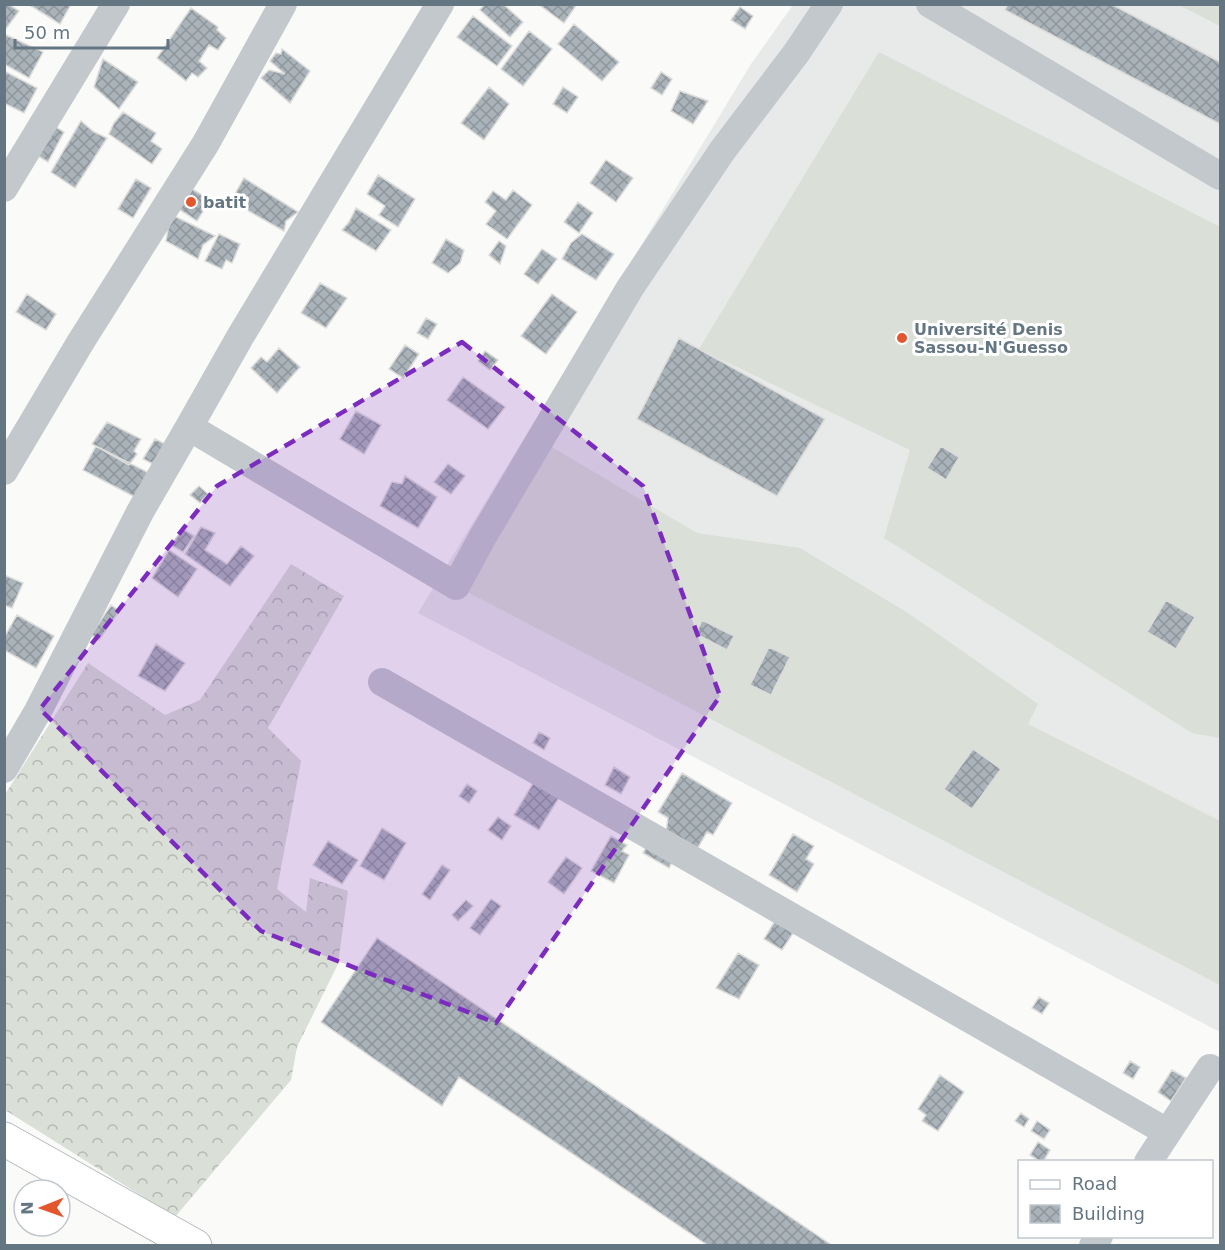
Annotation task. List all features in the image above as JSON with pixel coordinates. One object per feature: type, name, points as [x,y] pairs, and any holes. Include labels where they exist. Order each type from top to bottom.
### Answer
[{"type":"main road","points":[[4,1139],[195,1245]]},
{"type":"street","points":[[4,188],[116,4]]},
{"type":"street","points":[[4,471],[80,343],[206,143],[283,4]]},
{"type":"street","points":[[4,769],[38,711],[140,512],[240,337],[440,4]]},
{"type":"street","points":[[189,427],[456,586],[630,288],[722,152],[829,4]]},
{"type":"street","points":[[930,4],[1221,176]]},
{"type":"street","points":[[382,682],[1167,1132]]},
{"type":"street","points":[[1149,1160],[1210,1068]]},
{"type":"highlighted area","points":[[462,342],[643,486],[720,696],[496,1023],[261,931],[40,709],[217,486]]},
{"type":"shaded area","name":"Université Denis Sassou-N'Guesso","points":[[793,5],[1220,5],[1220,1032],[418,613],[751,64]]},
{"type":"green space","points":[[1179,5],[1220,5],[1220,26]]},
{"type":"green space","points":[[879,52],[1220,227],[1220,738],[1192,733],[884,538],[910,450],[699,349]]},
{"type":"green space","points":[[540,440],[697,533],[800,548],[908,613],[1038,704],[1028,724],[1220,821],[1220,985],[456,586]]},
{"type":"green space","points":[[291,564],[344,596],[268,728],[301,761],[277,889],[306,912],[310,878],[348,891],[338,964],[297,1047],[291,1080],[175,1217],[5,1110],[4,796],[88,663],[165,715],[200,700]]},
{"type":"building","points":[[4,4],[19,11],[5,30]]},
{"type":"building","points":[[28,4],[71,4],[60,24]]},
{"type":"building","points":[[485,4],[503,4],[523,22],[510,37],[480,10]]},
{"type":"building","points":[[541,4],[577,4],[564,23]]},
{"type":"building","points":[[1008,4],[1111,4],[1220,62],[1220,124],[1005,10]]},
{"type":"building","points":[[740,7],[753,16],[745,29],[731,20]]},
{"type":"building","points":[[191,8],[218,27],[217,30],[226,38],[218,50],[209,45],[199,61],[207,68],[198,77],[192,73],[186,81],[157,58]]},
{"type":"building","points":[[473,16],[512,46],[497,66],[457,37]]},
{"type":"building","points":[[574,24],[619,62],[602,81],[558,44]]},
{"type":"building","points":[[529,31],[552,49],[523,86],[501,69]]},
{"type":"building","points":[[4,34],[43,52],[29,78],[4,64]]},
{"type":"building","points":[[282,49],[310,71],[290,103],[261,78],[269,70],[285,74],[270,61],[276,53],[281,54]]},
{"type":"building","points":[[103,59],[138,82],[119,109],[94,87]]},
{"type":"building","points":[[4,71],[37,88],[24,113],[4,103]]},
{"type":"building","points":[[661,72],[672,79],[662,95],[651,88]]},
{"type":"building","points":[[489,87],[509,104],[484,140],[461,123]]},
{"type":"building","points":[[563,87],[578,97],[567,113],[553,104]]},
{"type":"building","points":[[680,91],[708,101],[693,124],[671,111]]},
{"type":"building","points":[[123,112],[156,133],[151,141],[162,149],[152,164],[109,134]]},
{"type":"building","points":[[81,121],[94,132],[107,138],[75,188],[51,172]]},
{"type":"building","points":[[49,123],[64,132],[48,162],[33,153]]},
{"type":"building","points":[[606,160],[633,178],[616,202],[590,183]]},
{"type":"building","points":[[378,175],[415,199],[398,227],[379,215],[385,206],[367,194]]},
{"type":"building","points":[[244,178],[298,212],[286,221],[284,231],[231,201]]},
{"type":"building","points":[[136,179],[151,188],[133,218],[118,209]]},
{"type":"building","name":"batit","points":[[184,184],[210,200],[197,221],[171,204]]},
{"type":"building","points":[[513,190],[532,205],[507,239],[486,224],[496,211],[485,202],[493,191],[506,200]]},
{"type":"building","points":[[578,202],[593,213],[579,233],[564,222]]},
{"type":"building","points":[[356,208],[391,230],[376,251],[342,230]]},
{"type":"building","points":[[174,216],[215,236],[203,245],[198,259],[166,241]]},
{"type":"building","points":[[219,234],[240,244],[232,263],[226,260],[222,269],[205,261]]},
{"type":"building","points":[[582,234],[614,254],[596,280],[562,259],[571,243]]},
{"type":"building","points":[[446,239],[464,250],[460,263],[448,273],[432,263]]},
{"type":"building","points":[[499,241],[506,246],[500,264],[489,255]]},
{"type":"building","points":[[542,249],[557,259],[538,284],[524,274]]},
{"type":"building","points":[[320,283],[347,298],[326,328],[301,313]]},
{"type":"building","points":[[27,294],[56,314],[46,330],[16,312]]},
{"type":"building","points":[[552,294],[577,312],[546,354],[521,336]]},
{"type":"building","points":[[426,318],[437,324],[428,339],[417,333]]},
{"type":"building","points":[[679,338],[825,419],[777,496],[637,419]]},
{"type":"building","points":[[405,345],[419,354],[403,378],[389,369]]},
{"type":"building","points":[[279,348],[300,367],[277,393],[251,368],[261,357],[267,362]]},
{"type":"building","points":[[485,351],[498,360],[490,370],[478,361]]},
{"type":"building","points":[[463,377],[505,407],[488,429],[447,400]]},
{"type":"building","points":[[356,411],[381,425],[364,454],[340,439]]},
{"type":"building","points":[[107,422],[141,439],[134,451],[137,454],[129,465],[92,444]]},
{"type":"building","points":[[155,439],[167,445],[155,465],[143,459]]},
{"type":"building","points":[[96,446],[151,474],[135,497],[83,470]]},
{"type":"building","points":[[941,446],[959,457],[946,480],[927,468]]},
{"type":"building","points":[[448,464],[465,476],[451,494],[434,482]]},
{"type":"building","points":[[405,476],[437,497],[418,528],[380,506],[392,482],[402,484]]},
{"type":"building","points":[[199,486],[208,494],[200,503],[190,495]]},
{"type":"building","points":[[201,527],[215,533],[205,550],[227,564],[241,546],[254,556],[230,586],[185,554]]},
{"type":"building","points":[[183,529],[194,536],[183,552],[171,545]]},
{"type":"building","points":[[169,550],[197,569],[178,597],[152,578]]},
{"type":"building","points":[[4,575],[23,583],[12,608],[4,605]]},
{"type":"building","points":[[1166,600],[1195,617],[1176,649],[1147,632]]},
{"type":"building","points":[[111,605],[119,611],[99,640],[91,635]]},
{"type":"building","points":[[17,615],[54,636],[36,668],[4,650],[4,638]]},
{"type":"building","points":[[702,620],[734,636],[727,650],[696,634]]},
{"type":"building","points":[[156,644],[185,663],[165,691],[138,676]]},
{"type":"building","points":[[769,647],[790,657],[771,695],[750,685]]},
{"type":"building","points":[[539,732],[550,738],[544,750],[533,743]]},
{"type":"building","points":[[973,749],[1001,769],[972,809],[944,789]]},
{"type":"building","points":[[614,767],[630,777],[621,794],[605,785]]},
{"type":"building","points":[[682,773],[732,803],[713,835],[707,832],[696,851],[666,832],[668,818],[658,812]]},
{"type":"building","points":[[535,780],[560,796],[539,830],[514,815]]},
{"type":"building","points":[[467,784],[477,791],[469,803],[459,796]]},
{"type":"building","points":[[498,817],[511,826],[502,840],[488,830]]},
{"type":"building","points":[[382,828],[406,843],[384,880],[360,866]]},
{"type":"building","points":[[793,834],[814,846],[806,859],[814,864],[797,892],[769,875]]},
{"type":"building","points":[[611,836],[627,845],[622,851],[629,855],[614,883],[591,871]]},
{"type":"building","points":[[328,841],[358,860],[342,884],[313,865]]},
{"type":"building","points":[[648,844],[674,858],[669,868],[643,853]]},
{"type":"building","points":[[566,857],[582,868],[564,894],[548,882]]},
{"type":"building","points":[[442,865],[450,870],[430,900],[422,894]]},
{"type":"building","points":[[491,899],[501,906],[480,935],[470,928]]},
{"type":"building","points":[[466,900],[473,906],[458,921],[452,915]]},
{"type":"building","points":[[781,911],[799,924],[782,950],[764,939]]},
{"type":"building","points":[[377,938],[833,1246],[709,1246],[459,1077],[442,1106],[321,1022]]},
{"type":"building","points":[[738,953],[759,965],[739,999],[716,988]]},
{"type":"building","points":[[1039,997],[1049,1003],[1042,1014],[1032,1008]]},
{"type":"building","points":[[1130,1061],[1140,1067],[1133,1079],[1123,1073]]},
{"type":"building","points":[[1172,1070],[1186,1078],[1171,1101],[1158,1092]]},
{"type":"building","points":[[940,1075],[964,1092],[938,1131],[922,1121],[926,1115],[918,1109]]},
{"type":"building","points":[[1021,1113],[1029,1119],[1024,1127],[1015,1121]]},
{"type":"building","points":[[1037,1121],[1050,1130],[1044,1139],[1031,1131]]},
{"type":"building","points":[[1038,1142],[1050,1150],[1044,1160],[1038,1160],[1030,1155]]},
{"type":"place","name":"batit","points":[[191,202]]},
{"type":"place","name":"Université Denis Sassou-N'Guesso","points":[[902,338]]}]
